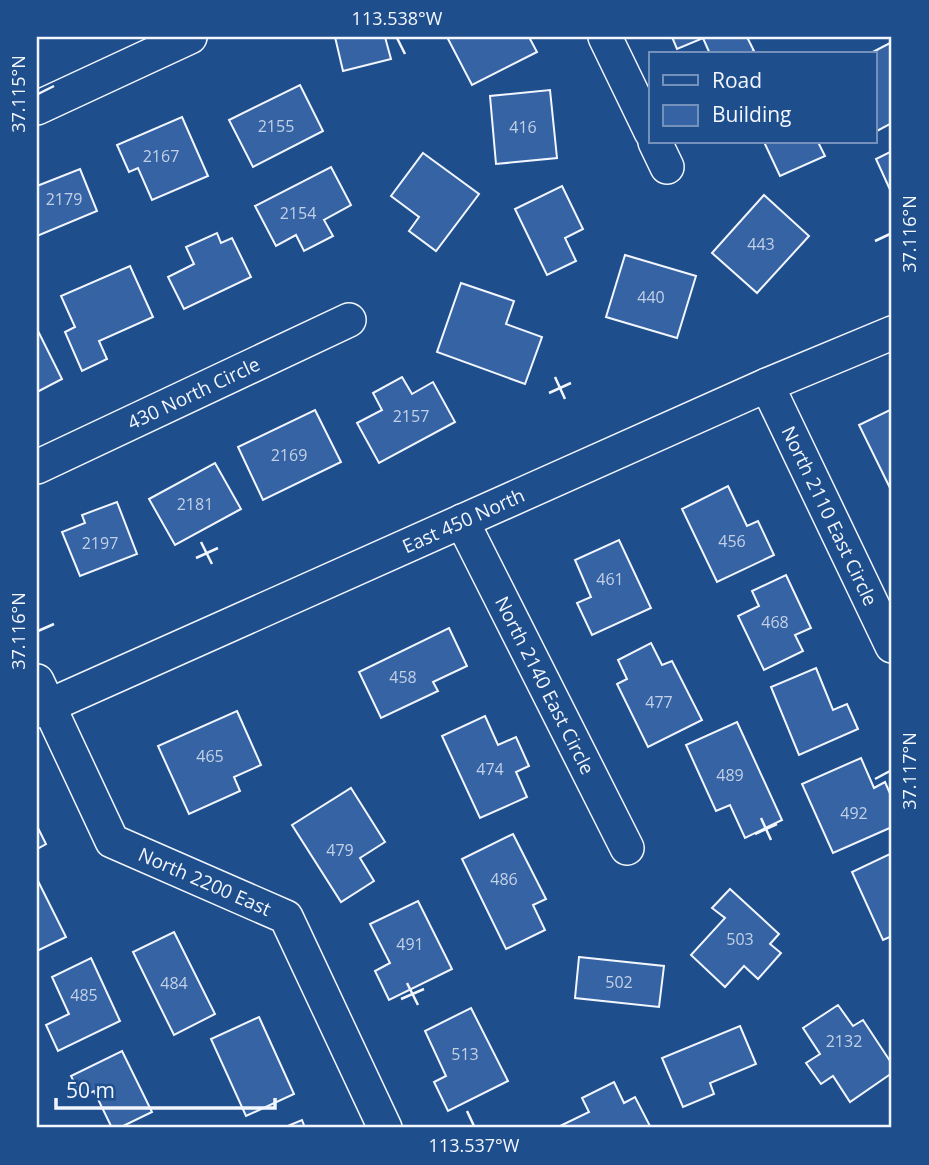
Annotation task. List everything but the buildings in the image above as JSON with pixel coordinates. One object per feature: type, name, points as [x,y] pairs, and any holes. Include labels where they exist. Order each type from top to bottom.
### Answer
[{"type":"street","points":[[37,108],[190,37]]},
{"type":"street","points":[[605,37],[649,128]]},
{"type":"street","name":"430 North Circle","points":[[37,467],[349,320]]},
{"type":"street","name":"East 450 North","points":[[41,699],[462,521],[766,384],[892,332]]},
{"type":"street","name":"North 2110 East Circle","points":[[766,384],[892,646]]},
{"type":"street","name":"North 2140 East Circle","points":[[462,521],[627,848]]},
{"type":"street","name":"North 2200 East","points":[[41,699],[112,841],[286,917],[385,1128]]}]
